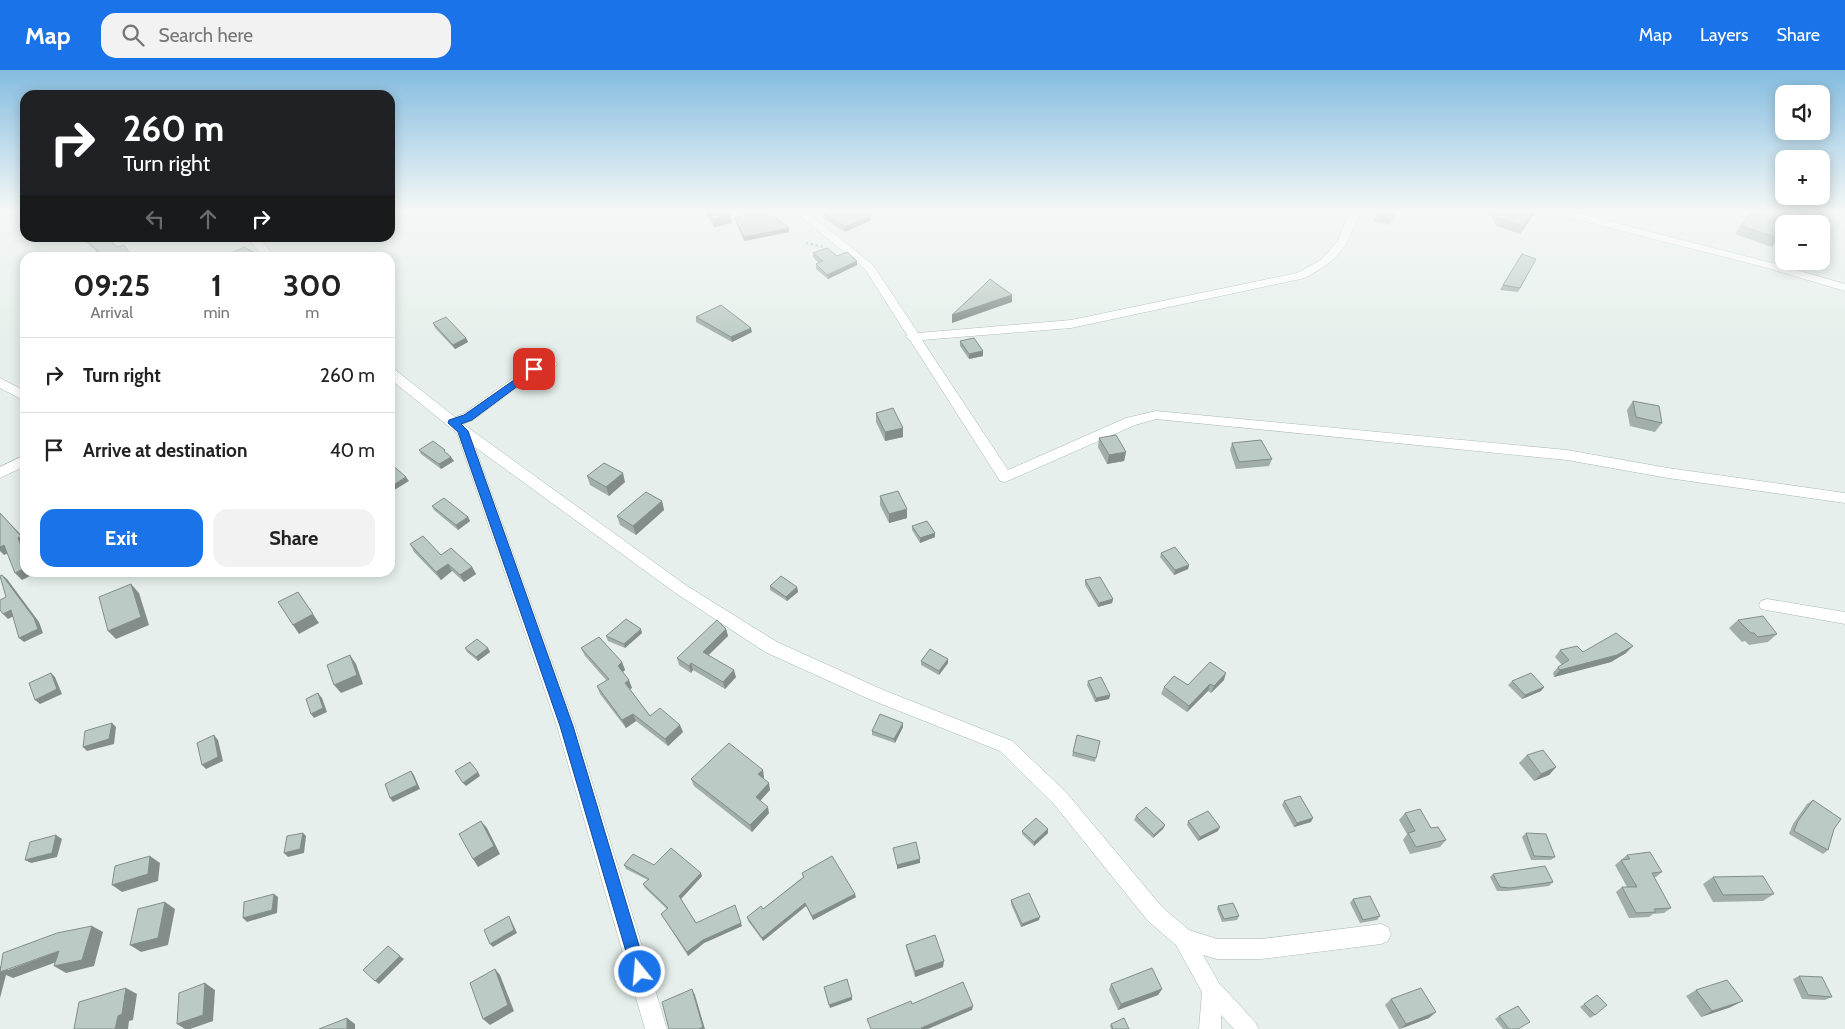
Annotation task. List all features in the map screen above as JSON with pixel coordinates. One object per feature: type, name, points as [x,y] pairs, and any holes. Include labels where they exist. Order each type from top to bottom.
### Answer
[{"type":"street","points":[[855,256],[869,267],[912,337],[1005,477],[1131,421],[1156,415],[1568,456],[1668,473],[1845,498]]},
{"type":"street","points":[[912,337],[1071,324],[1302,276],[1325,262],[1331,256]]},
{"type":"street","points":[[1732,256],[1845,288]]},
{"type":"street","points":[[458,427],[468,417],[534,369],[551,364]]},
{"type":"street","points":[[395,376],[458,427],[682,590],[771,647],[875,694],[1006,746],[1059,797],[1155,914],[1183,938],[1212,990],[1248,1029]]},
{"type":"street","points":[[0,382],[20,394]]},
{"type":"street","points":[[458,427],[566,726],[656,1029]]},
{"type":"street","points":[[0,473],[20,463]]},
{"type":"street","points":[[1767,605],[1845,618]]},
{"type":"street","points":[[1183,938],[1217,949],[1261,949],[1381,934]]},
{"type":"street","points":[[1210,1029],[1212,990]]},
{"type":"building","points":[[816,256],[851,256],[857,261],[827,275],[816,264],[823,261]]},
{"type":"building","points":[[1521,256],[1536,259],[1520,288],[1503,285]]},
{"type":"building","points":[[990,279],[1012,295],[952,315],[983,286]]},
{"type":"building","points":[[721,305],[751,328],[731,337],[696,317]]},
{"type":"building","points":[[446,317],[466,338],[453,345],[433,323]]},
{"type":"building","points":[[974,338],[983,351],[969,354],[960,341]]},
{"type":"building","points":[[1633,401],[1659,406],[1662,423],[1636,417]]},
{"type":"building","points":[[893,408],[903,428],[885,432],[876,413]]},
{"type":"building","points":[[1116,435],[1126,452],[1109,455],[1099,438]]},
{"type":"building","points":[[1261,440],[1272,459],[1239,462],[1232,443]]},
{"type":"building","points":[[433,441],[451,457],[439,464],[419,450]]},
{"type":"building","points":[[604,463],[623,473],[606,487],[587,476]]},
{"type":"building","points":[[395,467],[406,477],[395,484]]},
{"type":"building","points":[[898,491],[907,509],[889,514],[880,496]]},
{"type":"building","points":[[646,492],[662,501],[633,526],[617,516]]},
{"type":"building","points":[[444,498],[468,517],[456,525],[432,506]]},
{"type":"building","points":[[0,513],[20,535],[18,538],[20,543],[20,570],[15,573],[4,545],[0,547]]},
{"type":"building","points":[[927,521],[935,533],[920,538],[912,526]]},
{"type":"building","points":[[423,536],[441,555],[451,548],[472,567],[460,575],[448,564],[436,572],[410,544]]},
{"type":"building","points":[[1175,547],[1189,565],[1175,570],[1161,553]]},
{"type":"building","points":[[2,575],[34,618],[38,629],[19,638],[11,610],[3,614],[0,610],[0,600],[6,597],[0,576]]},
{"type":"building","points":[[781,576],[797,587],[786,597],[770,586]]},
{"type":"building","points":[[1100,577],[1113,599],[1099,603],[1085,580]]},
{"type":"building","points":[[131,584],[141,617],[108,631],[99,597]]},
{"type":"building","points":[[298,592],[313,614],[293,625],[278,602]]},
{"type":"building","points":[[1763,616],[1777,634],[1758,637],[1738,620]]},
{"type":"building","points":[[626,619],[641,629],[624,644],[606,636]]},
{"type":"building","points":[[717,620],[726,629],[703,652],[734,670],[723,682],[691,663],[689,666],[677,658]]},
{"type":"building","points":[[1616,633],[1633,646],[1617,655],[1560,670],[1558,667],[1569,660],[1560,650],[1577,646],[1583,652]]},
{"type":"building","points":[[599,637],[622,662],[618,666],[629,680],[625,683],[650,716],[660,708],[680,725],[665,739],[633,714],[622,720],[597,686],[609,679],[581,648]]},
{"type":"building","points":[[477,639],[488,648],[476,657],[465,648]]},
{"type":"building","points":[[930,649],[948,659],[939,671],[921,661]]},
{"type":"building","points":[[350,655],[357,675],[334,685],[327,665]]},
{"type":"building","points":[[1210,662],[1226,673],[1214,686],[1210,684],[1189,706],[1164,687],[1174,676],[1188,685]]},
{"type":"building","points":[[51,673],[57,689],[35,700],[29,683]]},
{"type":"building","points":[[1531,673],[1544,687],[1525,695],[1512,681]]},
{"type":"building","points":[[1101,677],[1110,695],[1096,698],[1088,681]]},
{"type":"building","points":[[318,693],[323,708],[311,714],[306,699]]},
{"type":"building","points":[[880,714],[903,723],[894,739],[872,731]]},
{"type":"building","points":[[112,723],[109,739],[83,747],[85,731]]},
{"type":"building","points":[[214,735],[218,757],[202,765],[197,743]]},
{"type":"building","points":[[1077,735],[1100,741],[1096,758],[1073,752]]},
{"type":"building","points":[[729,743],[763,770],[758,774],[769,783],[756,797],[768,807],[750,825],[691,779]]},
{"type":"building","points":[[1543,750],[1556,767],[1541,774],[1527,755]]},
{"type":"building","points":[[470,762],[478,772],[463,783],[455,771]]},
{"type":"building","points":[[411,771],[417,785],[390,798],[385,784]]},
{"type":"building","points":[[1300,796],[1313,818],[1297,823],[1284,801]]},
{"type":"building","points":[[1813,800],[1841,819],[1834,829],[1828,850],[1794,831],[1798,821]]},
{"type":"building","points":[[1146,807],[1165,825],[1154,835],[1136,816]]},
{"type":"building","points":[[1420,809],[1431,828],[1438,827],[1446,840],[1416,847],[1408,833],[1415,831],[1405,813]]},
{"type":"building","points":[[1208,811],[1220,827],[1200,837],[1188,821]]},
{"type":"building","points":[[1036,818],[1048,829],[1034,842],[1022,831]]},
{"type":"building","points":[[481,821],[494,846],[473,859],[459,834]]},
{"type":"building","points":[[303,833],[300,849],[284,853],[287,836]]},
{"type":"building","points":[[1526,833],[1546,834],[1555,857],[1534,856]]},
{"type":"building","points":[[56,835],[52,853],[25,860],[30,842]]},
{"type":"building","points":[[916,842],[920,859],[897,865],[893,848]]},
{"type":"building","points":[[671,848],[701,873],[679,896],[696,923],[735,905],[741,923],[703,940],[687,952],[661,914],[668,908],[643,884],[649,879],[624,865],[633,854],[654,865]]},
{"type":"building","points":[[1650,852],[1662,872],[1652,873],[1671,908],[1654,909],[1656,912],[1636,913],[1622,887],[1637,887],[1621,860],[1630,859],[1627,855]]},
{"type":"building","points":[[150,856],[148,874],[112,885],[115,866]]},
{"type":"building","points":[[832,856],[855,894],[812,916],[805,903],[762,938],[747,917],[761,906],[763,909],[804,877],[802,873]]},
{"type":"building","points":[[1545,866],[1553,882],[1510,888],[1500,887],[1493,874]]},
{"type":"building","points":[[1763,876],[1774,894],[1723,895],[1713,877]]},
{"type":"building","points":[[1029,893],[1040,917],[1022,924],[1011,900]]},
{"type":"building","points":[[274,894],[272,910],[243,918],[244,902]]},
{"type":"building","points":[[1370,896],[1380,916],[1363,920],[1353,899]]},
{"type":"building","points":[[165,902],[158,938],[130,945],[138,909]]},
{"type":"building","points":[[1233,903],[1239,916],[1224,919],[1218,906]]},
{"type":"building","points":[[509,916],[514,930],[490,944],[484,930]]},
{"type":"building","points":[[92,926],[82,960],[54,966],[59,951],[0,972],[3,953],[57,933]]},
{"type":"building","points":[[935,935],[944,961],[915,971],[906,945]]},
{"type":"building","points":[[388,946],[400,956],[375,981],[363,970]]},
{"type":"building","points":[[1152,968],[1162,989],[1121,1004],[1111,984]]},
{"type":"building","points":[[495,969],[508,1005],[483,1019],[470,983]]},
{"type":"building","points":[[1799,976],[1822,977],[1832,997],[1808,995]]},
{"type":"building","points":[[847,979],[852,997],[829,1005],[824,987]]},
{"type":"building","points":[[1727,980],[1743,1001],[1712,1011],[1696,990]]},
{"type":"building","points":[[963,982],[973,1006],[922,1029],[871,1029],[867,1019],[911,1001],[912,1004]]},
{"type":"building","points":[[205,983],[203,1015],[177,1024],[179,993]]},
{"type":"building","points":[[126,988],[122,1014],[118,1016],[115,1029],[74,1029],[79,1002]]},
{"type":"building","points":[[1421,988],[1436,1012],[1406,1024],[1391,999]]},
{"type":"building","points":[[692,989],[703,1027],[699,1029],[669,1029],[662,1002]]},
{"type":"building","points":[[1597,995],[1607,1005],[1595,1015],[1584,1004]]},
{"type":"building","points":[[1518,1006],[1530,1022],[1518,1029],[1509,1029],[1499,1016]]},
{"type":"building","points":[[347,1018],[347,1029],[319,1029]]},
{"type":"building","points":[[1124,1018],[1129,1029],[1113,1029],[1111,1024]]},
{"type":"route","points":[[534,369],[468,417],[453,423],[463,431],[566,726],[640,972]]}]
